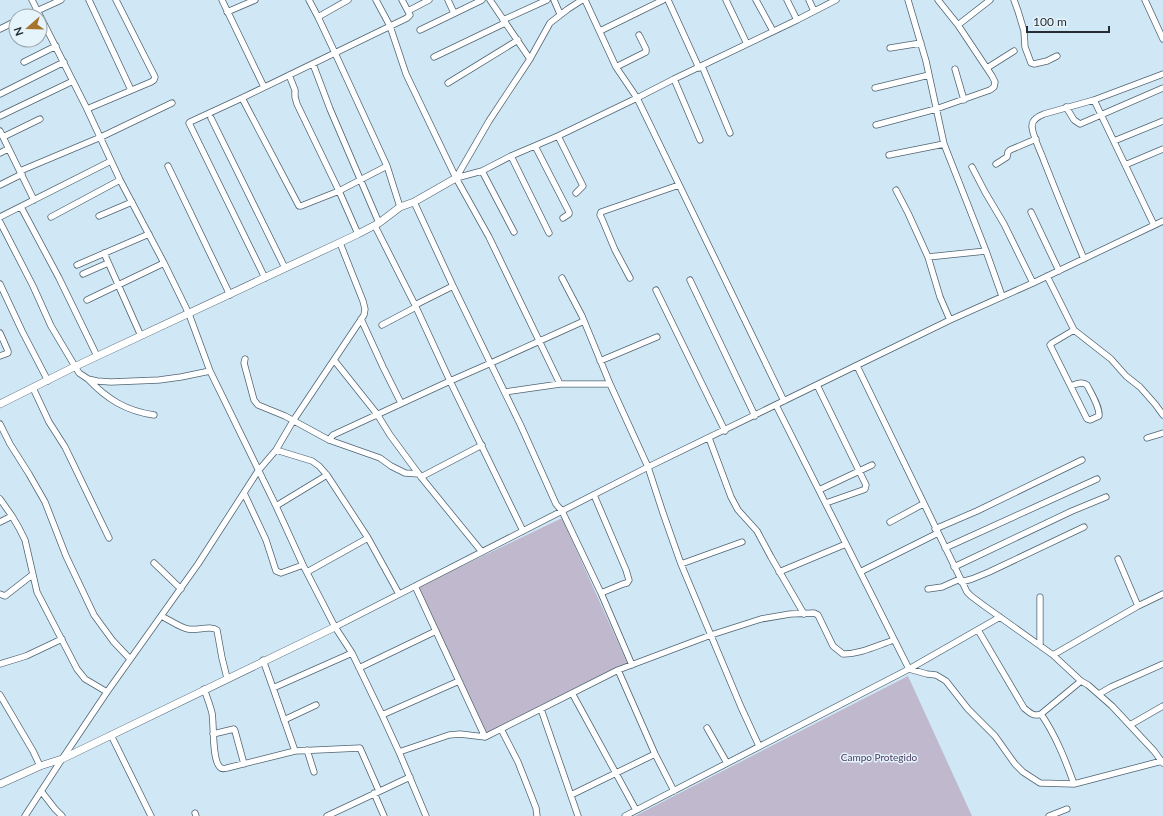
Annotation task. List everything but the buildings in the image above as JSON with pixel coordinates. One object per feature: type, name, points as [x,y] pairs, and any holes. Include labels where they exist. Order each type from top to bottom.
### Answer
[{"type":"street","points":[[42,8],[61,0]]},
{"type":"street","points":[[89,0],[131,90]]},
{"type":"street","points":[[87,109],[154,80],[155,76],[116,0]]},
{"type":"street","points":[[222,0],[264,87]]},
{"type":"street","points":[[309,0],[336,53],[387,166],[400,207]]},
{"type":"street","points":[[318,17],[348,0]]},
{"type":"street","points":[[376,0],[390,26],[406,74],[456,178],[489,237],[560,384]]},
{"type":"street","points":[[265,278],[189,123],[408,17],[410,15],[402,0]]},
{"type":"street","points":[[408,11],[429,0]]},
{"type":"street","points":[[448,0],[454,13]]},
{"type":"street","points":[[420,30],[480,0]]},
{"type":"street","points":[[490,0],[530,59]]},
{"type":"street","points":[[434,57],[547,0]]},
{"type":"street","points":[[554,0],[560,14]]},
{"type":"street","points":[[600,31],[663,0]]},
{"type":"street","points":[[668,0],[730,133]]},
{"type":"street","points":[[726,0],[747,44]]},
{"type":"street","points":[[756,0],[773,31]]},
{"type":"street","points":[[787,0],[797,20]]},
{"type":"street","points":[[809,0],[814,11]]},
{"type":"street","points":[[0,404],[97,356],[377,225],[400,207],[414,202],[456,178],[482,171],[511,156],[558,136],[797,20],[828,2],[836,0]]},
{"type":"street","points":[[908,0],[926,61],[944,144],[1002,296]]},
{"type":"street","points":[[876,125],[964,100],[994,87],[995,82],[987,68],[958,25],[938,0]]},
{"type":"street","points":[[958,25],[990,0]]},
{"type":"street","points":[[1014,0],[1024,31],[1025,47],[1031,62],[1034,64],[1047,61],[1057,56]]},
{"type":"street","points":[[1145,0],[1160,26],[1163,39]]},
{"type":"street","points":[[227,12],[253,1]]},
{"type":"street","points":[[456,178],[485,128],[530,59],[550,23],[560,14],[586,1],[616,67],[638,98],[784,401]]},
{"type":"street","points":[[48,31],[74,81],[120,180],[189,314],[210,371],[303,565],[334,626],[352,654],[382,715],[426,816]]},
{"type":"street","points":[[616,67],[646,52],[639,35]]},
{"type":"street","points":[[448,83],[518,40]]},
{"type":"street","points":[[890,48],[921,43]]},
{"type":"street","points":[[24,62],[56,46]]},
{"type":"street","points":[[987,68],[1014,51]]},
{"type":"street","points":[[0,94],[64,62]]},
{"type":"street","points":[[313,64],[330,109],[361,180],[377,225],[450,381],[524,531]]},
{"type":"street","points":[[955,69],[964,100]]},
{"type":"street","points":[[1084,259],[1057,195],[1036,139],[1032,125],[1033,121],[1037,117],[1044,114],[1094,100],[1163,74]]},
{"type":"street","points":[[289,75],[295,90],[297,104],[358,234]]},
{"type":"street","points":[[875,88],[928,75]]},
{"type":"street","points":[[674,79],[700,140]]},
{"type":"street","points":[[0,116],[74,81]]},
{"type":"street","points":[[1066,107],[1074,120],[1080,124],[1163,88]]},
{"type":"street","points":[[242,98],[299,206],[339,191],[387,166]]},
{"type":"street","points":[[1094,100],[1154,225]]},
{"type":"street","points":[[0,185],[21,173],[172,103]]},
{"type":"street","points":[[211,118],[284,268]]},
{"type":"street","points":[[3,137],[40,119]]},
{"type":"street","points":[[1114,141],[1163,121]]},
{"type":"street","points":[[0,131],[34,200]]},
{"type":"street","points":[[558,136],[584,186],[576,192]]},
{"type":"street","points":[[996,164],[1007,157],[1010,150],[1036,139]]},
{"type":"street","points":[[889,155],[944,144]]},
{"type":"street","points":[[535,146],[569,212],[563,218]]},
{"type":"street","points":[[0,153],[8,149]]},
{"type":"street","points":[[1125,165],[1163,149]]},
{"type":"street","points":[[511,156],[549,233]]},
{"type":"street","points":[[0,217],[112,160]]},
{"type":"street","points":[[168,166],[230,294]]},
{"type":"street","points":[[972,167],[1004,224],[1034,283]]},
{"type":"street","points":[[482,171],[514,232]]},
{"type":"street","points":[[52,217],[120,180]]},
{"type":"street","points":[[630,278],[615,250],[600,215],[601,212],[679,185]]},
{"type":"street","points":[[896,190],[928,257],[940,297],[950,320]]},
{"type":"street","points":[[99,216],[132,202]]},
{"type":"street","points":[[414,202],[505,392],[556,504],[562,511],[632,665]]},
{"type":"street","points":[[21,207],[59,278],[97,356]]},
{"type":"street","points":[[1030,212],[1059,271]]},
{"type":"street","points":[[0,784],[40,766],[62,759],[399,594],[648,467],[725,431],[950,320],[1034,283],[1163,221]]},
{"type":"street","points":[[0,222],[33,286],[51,326],[74,367],[101,392],[120,404],[136,412],[154,415]]},
{"type":"street","points":[[77,265],[149,234]]},
{"type":"street","points":[[25,816],[107,692],[198,564],[258,471],[276,450],[293,421],[361,319],[365,309],[363,301],[340,243]]},
{"type":"street","points":[[928,257],[986,251]]},
{"type":"street","points":[[104,253],[141,336]]},
{"type":"street","points":[[83,274],[108,262]]},
{"type":"street","points":[[87,300],[164,263]]},
{"type":"street","points":[[1047,276],[1074,330],[1111,359],[1126,376],[1140,387],[1163,415]]},
{"type":"street","points":[[562,278],[584,321],[600,362],[648,467],[682,564],[741,707],[759,746]]},
{"type":"street","points":[[690,280],[755,416]]},
{"type":"street","points":[[0,284],[22,332],[48,381]]},
{"type":"street","points":[[382,325],[453,286]]},
{"type":"street","points":[[656,290],[725,431]]},
{"type":"street","points":[[361,319],[401,403]]},
{"type":"street","points":[[329,440],[333,435],[377,414],[584,321]]},
{"type":"street","points":[[1071,386],[1081,383],[1085,383],[1087,385],[1100,414],[1099,416],[1088,420],[1050,345],[1074,330]]},
{"type":"street","points":[[0,333],[8,353],[0,356]]},
{"type":"street","points":[[600,362],[656,337]]},
{"type":"street","points":[[245,359],[254,400],[257,404],[285,416],[329,440],[380,458],[391,466],[405,473],[420,475],[482,445]]},
{"type":"street","points":[[334,360],[377,414],[390,435],[420,475],[482,552]]},
{"type":"street","points":[[776,405],[909,669],[927,674],[936,674],[946,681],[968,709],[995,736],[1015,764],[1023,772],[1040,783],[1074,784],[1162,762],[1130,725],[1099,694],[1081,681],[1040,645],[971,596],[960,580],[857,366]]},
{"type":"street","points":[[88,379],[111,382],[159,380],[180,378],[210,371]]},
{"type":"street","points":[[505,392],[560,384],[610,384]]},
{"type":"street","points":[[817,385],[860,470],[866,485],[865,489],[826,503]]},
{"type":"street","points":[[33,388],[49,422],[65,447],[109,538]]},
{"type":"street","points":[[0,424],[10,444],[45,502],[66,556],[94,615],[113,641],[130,659]]},
{"type":"street","points":[[1147,438],[1163,433]]},
{"type":"street","points":[[709,438],[731,497],[738,510],[757,531],[804,614]]},
{"type":"street","points":[[276,450],[312,461],[327,475],[368,538],[399,594]]},
{"type":"street","points":[[860,572],[937,531],[1082,460]]},
{"type":"street","points":[[819,490],[872,465]]},
{"type":"street","points":[[276,506],[327,475]]},
{"type":"street","points":[[945,548],[1097,478]]},
{"type":"street","points":[[244,493],[266,540],[276,571],[280,573],[303,565]]},
{"type":"street","points":[[594,495],[629,580],[627,583],[600,594]]},
{"type":"street","points":[[954,567],[1106,496]]},
{"type":"street","points":[[0,499],[12,516],[25,540],[37,592],[77,669],[86,679],[107,692]]},
{"type":"street","points":[[890,522],[924,504]]},
{"type":"street","points":[[0,522],[12,516]]},
{"type":"street","points":[[928,590],[942,587],[960,580],[972,579],[1084,527]]},
{"type":"street","points":[[307,572],[368,538]]},
{"type":"street","points":[[682,564],[742,542]]},
{"type":"street","points":[[779,572],[846,544]]},
{"type":"street","points":[[1118,559],[1138,606]]},
{"type":"street","points":[[154,563],[181,589]]},
{"type":"street","points":[[0,594],[5,596],[32,575]]},
{"type":"street","points":[[415,586],[485,737]]},
{"type":"street","points":[[1053,655],[1138,606],[1163,594]]},
{"type":"street","points":[[1040,597],[1040,645]]},
{"type":"street","points":[[1156,598],[1163,601]]},
{"type":"street","points":[[399,752],[449,735],[460,734],[485,737],[618,670],[711,635],[760,619],[790,614],[814,613],[818,615],[833,646],[843,654],[850,654],[894,640]]},
{"type":"street","points":[[161,616],[190,629],[213,628],[217,630],[227,678]]},
{"type":"street","points":[[625,816],[909,669],[1000,618]]},
{"type":"street","points":[[978,630],[1024,708],[1035,716],[1041,714],[1081,681]]},
{"type":"street","points":[[359,668],[436,632]]},
{"type":"street","points":[[0,664],[26,656],[62,639]]},
{"type":"street","points":[[273,688],[352,654]]},
{"type":"street","points":[[263,660],[295,751]]},
{"type":"street","points":[[1099,694],[1111,687],[1163,664]]},
{"type":"street","points":[[618,670],[655,754],[674,791]]},
{"type":"street","points":[[382,715],[459,681]]},
{"type":"street","points":[[204,689],[212,714],[217,762],[221,768],[227,768],[295,751],[360,748],[384,816]]},
{"type":"street","points":[[572,693],[636,810]]},
{"type":"street","points":[[0,695],[33,751],[40,766]]},
{"type":"street","points":[[284,720],[316,705]]},
{"type":"street","points":[[1130,725],[1163,706]]},
{"type":"street","points":[[541,709],[578,816]]},
{"type":"street","points":[[1041,714],[1054,734],[1074,784]]},
{"type":"street","points":[[707,728],[727,763]]},
{"type":"street","points":[[213,734],[234,729],[244,764]]},
{"type":"street","points":[[501,730],[518,762],[536,808],[537,816]]},
{"type":"street","points":[[110,735],[151,816]]},
{"type":"street","points":[[307,750],[314,772]]},
{"type":"street","points":[[571,795],[655,754]]},
{"type":"street","points":[[327,816],[410,777]]},
{"type":"street","points":[[41,791],[62,816]]},
{"type":"street","points":[[1049,816],[1067,809]]},
{"type":"green space","points":[[562,518],[629,667],[483,735],[414,589]]},
{"type":"green space","name":"Campo Protegido","points":[[908,676],[972,816],[635,816]]}]
